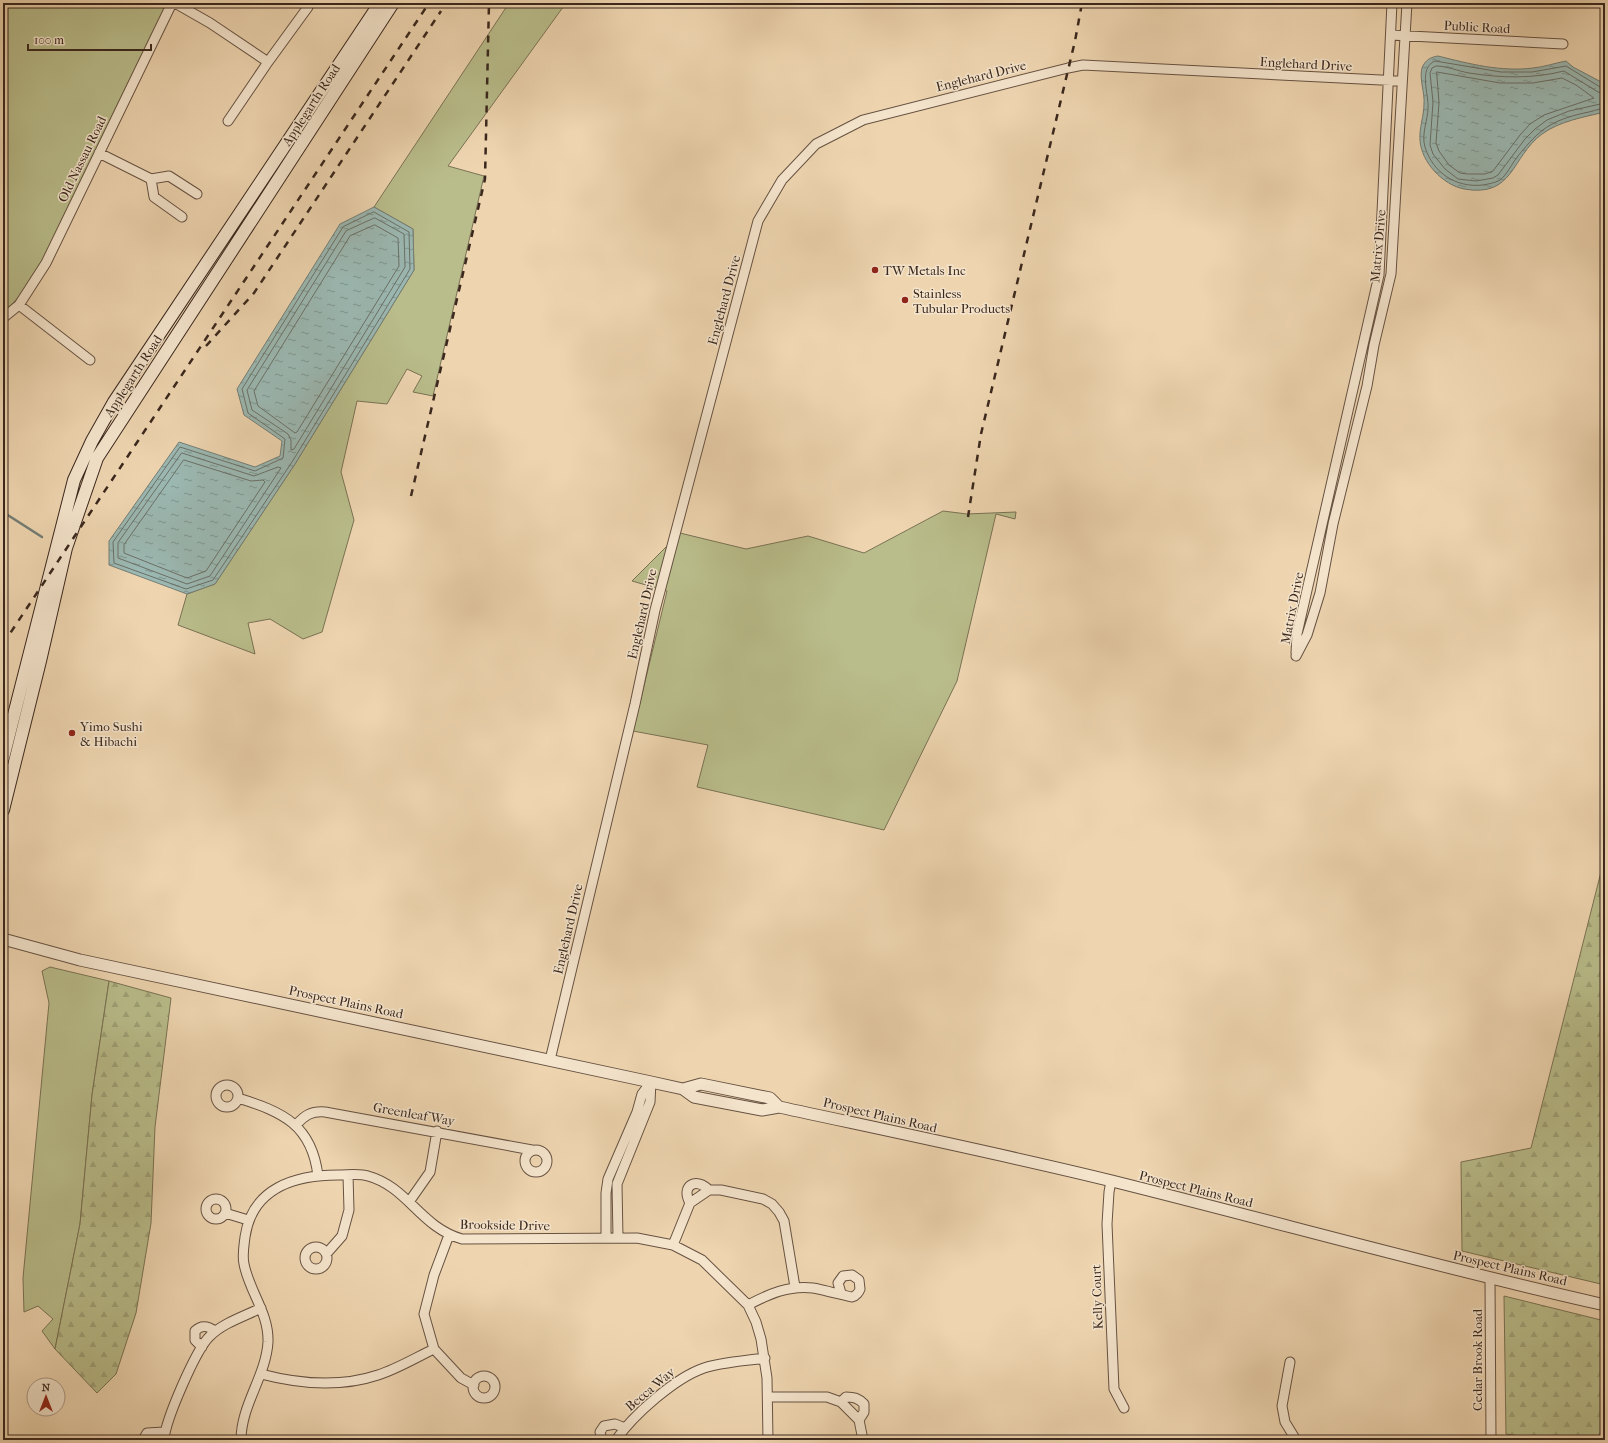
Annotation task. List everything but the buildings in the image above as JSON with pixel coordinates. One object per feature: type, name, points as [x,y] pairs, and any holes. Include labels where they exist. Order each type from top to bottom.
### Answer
[{"type":"main road","name":"Applegarth Road","points":[[3,758],[74,480],[92,441],[114,402],[380,3]]},
{"type":"main road","name":"Applegarth Road","points":[[3,810],[66,548],[97,458],[393,3]]},
{"type":"street","name":"Old Nassau Road","points":[[3,318],[19,305],[46,263],[172,3]]},
{"type":"street","points":[[175,3],[210,23],[268,62]]},
{"type":"street","name":"Matrix Drive","points":[[1392,3],[1380,275],[1297,634],[1296,656],[1307,634],[1320,593],[1333,524],[1367,386],[1391,274],[1401,81],[1406,36],[1407,3]]},
{"type":"street","points":[[228,121],[308,7]]},
{"type":"street","name":"Public Road","points":[[1391,35],[1562,44]]},
{"type":"street","name":"Englehard Drive","points":[[550,1060],[634,709],[656,610],[745,268],[758,221],[782,180],[816,144],[863,120],[1083,65],[1401,81]]},
{"type":"street","points":[[99,153],[151,179],[169,176],[197,194]]},
{"type":"street","points":[[151,179],[154,197],[182,217]]},
{"type":"street","points":[[19,305],[90,360]]},
{"type":"street","name":"Prospect Plains Road","points":[[3,939],[80,960],[550,1060],[683,1090],[701,1084],[770,1098],[779,1107],[1111,1181],[1490,1279],[1605,1304]]},
{"type":"street","points":[[618,1238],[618,1184],[650,1102],[651,1082]]},
{"type":"street","points":[[606,1238],[606,1193],[608,1179],[637,1112],[642,1094],[651,1082]]},
{"type":"street","points":[[238,1098],[278,1113],[296,1125],[313,1150],[318,1176]]},
{"type":"street","name":"Greenleaf Way","points":[[296,1125],[305,1115],[313,1111],[437,1131],[532,1150]]},
{"type":"street","points":[[409,1202],[430,1172],[437,1131]]},
{"type":"street","points":[[327,1253],[342,1236],[349,1210],[348,1175]]},
{"type":"street","name":"Brookside Drive","points":[[241,1440],[246,1410],[265,1362],[268,1342],[268,1331],[244,1263],[243,1248],[248,1220],[264,1198],[272,1191],[294,1180],[318,1176],[348,1175],[366,1175],[378,1178],[388,1184],[409,1202],[431,1224],[449,1235],[470,1239],[637,1238],[673,1245],[702,1260],[748,1305],[759,1333],[765,1358],[768,1397],[768,1440]]},
{"type":"street","name":"Kelly Court","points":[[1111,1181],[1107,1224],[1114,1390],[1124,1408]]},
{"type":"street","points":[[690,1203],[686,1195],[686,1190],[691,1184],[696,1183],[705,1186],[709,1190]]},
{"type":"street","points":[[673,1245],[690,1203],[709,1190],[721,1190],[763,1199],[772,1204],[784,1221],[795,1287]]},
{"type":"street","points":[[225,1213],[248,1220]]},
{"type":"street","points":[[449,1235],[434,1275],[424,1314],[434,1349],[461,1378],[474,1385]]},
{"type":"street","name":"Cedar Brook Road","points":[[1490,1279],[1491,1440]]},
{"type":"street","points":[[748,1305],[770,1294],[795,1287],[841,1293]]},
{"type":"street","points":[[143,1440],[148,1433],[164,1436],[170,1412],[202,1347],[215,1331],[261,1308]]},
{"type":"street","points":[[202,1347],[195,1340],[195,1331],[199,1327],[204,1326],[215,1331]]},
{"type":"street","points":[[261,1374],[302,1383],[326,1384],[354,1381],[378,1375],[434,1349]]},
{"type":"street","name":"Becca Way","points":[[616,1440],[625,1428],[684,1376],[704,1368],[765,1358]]},
{"type":"street","points":[[1290,1362],[1282,1406],[1284,1422],[1296,1440]]},
{"type":"street","points":[[768,1397],[827,1397],[841,1402],[859,1420],[863,1440]]},
{"type":"street","points":[[841,1402],[846,1397],[859,1399],[864,1404],[864,1412],[859,1420]]},
{"type":"street","name":"Becca Way","points":[[602,1440],[600,1432],[604,1426],[615,1424],[625,1428]]},
{"type":"green space","points":[[3,3],[170,3],[46,267],[3,314]]},
{"type":"green space","points":[[509,3],[566,3],[448,166],[484,176],[433,396],[413,392],[422,376],[407,369],[387,404],[357,401],[341,472],[354,520],[322,632],[303,639],[270,619],[248,623],[255,654],[178,625],[187,594],[215,584],[295,464],[414,270],[413,229],[374,207]]},
{"type":"green space","points":[[943,511],[967,514],[1016,512],[1015,519],[996,514],[957,681],[884,830],[697,787],[708,745],[633,731],[667,591],[632,581],[680,533],[746,549],[808,536],[864,553]]},
{"type":"green space","points":[[1601,872],[1605,925],[1605,1285],[1462,1251],[1461,1162],[1531,1148]]},
{"type":"green space","points":[[50,967],[109,981],[92,1095],[80,1224],[55,1349],[42,1331],[53,1319],[38,1306],[24,1312],[23,1278],[49,1003],[42,971]]},
{"type":"green space","points":[[109,981],[171,998],[155,1127],[151,1223],[136,1313],[116,1374],[97,1393],[55,1349],[80,1224],[92,1095]]},
{"type":"green space","points":[[1504,1296],[1605,1321],[1605,1440],[1548,1440],[1506,1434]]},
{"type":"water","points":[[1438,56],[1474,64],[1509,69],[1537,67],[1566,61],[1573,67],[1605,84],[1605,112],[1564,123],[1542,134],[1532,143],[1510,174],[1502,182],[1493,187],[1480,190],[1456,187],[1441,178],[1434,171],[1424,156],[1421,148],[1420,131],[1424,95],[1421,72],[1428,59]]},
{"type":"water","points":[[374,207],[413,229],[414,270],[295,464],[215,584],[187,594],[109,565],[109,541],[179,442],[255,467],[280,456],[282,441],[244,415],[237,389],[340,224]]},
{"type":"waterway","points":[[3,512],[42,537]]},
{"type":"railway","points":[[3,644],[429,3]]},
{"type":"railway","points":[[411,496],[485,179],[489,3]]},
{"type":"railway","points":[[968,517],[981,434],[1075,41],[1082,3]]},
{"type":"railway","points":[[206,346],[254,293],[441,11]]},
{"type":"place","name":"TW Metals Inc","points":[[875,270]]},
{"type":"place","name":"Stainless Tubular Products","points":[[905,300]]},
{"type":"place","name":"Yimo Sushi & Hibachi","points":[[72,733]]}]
